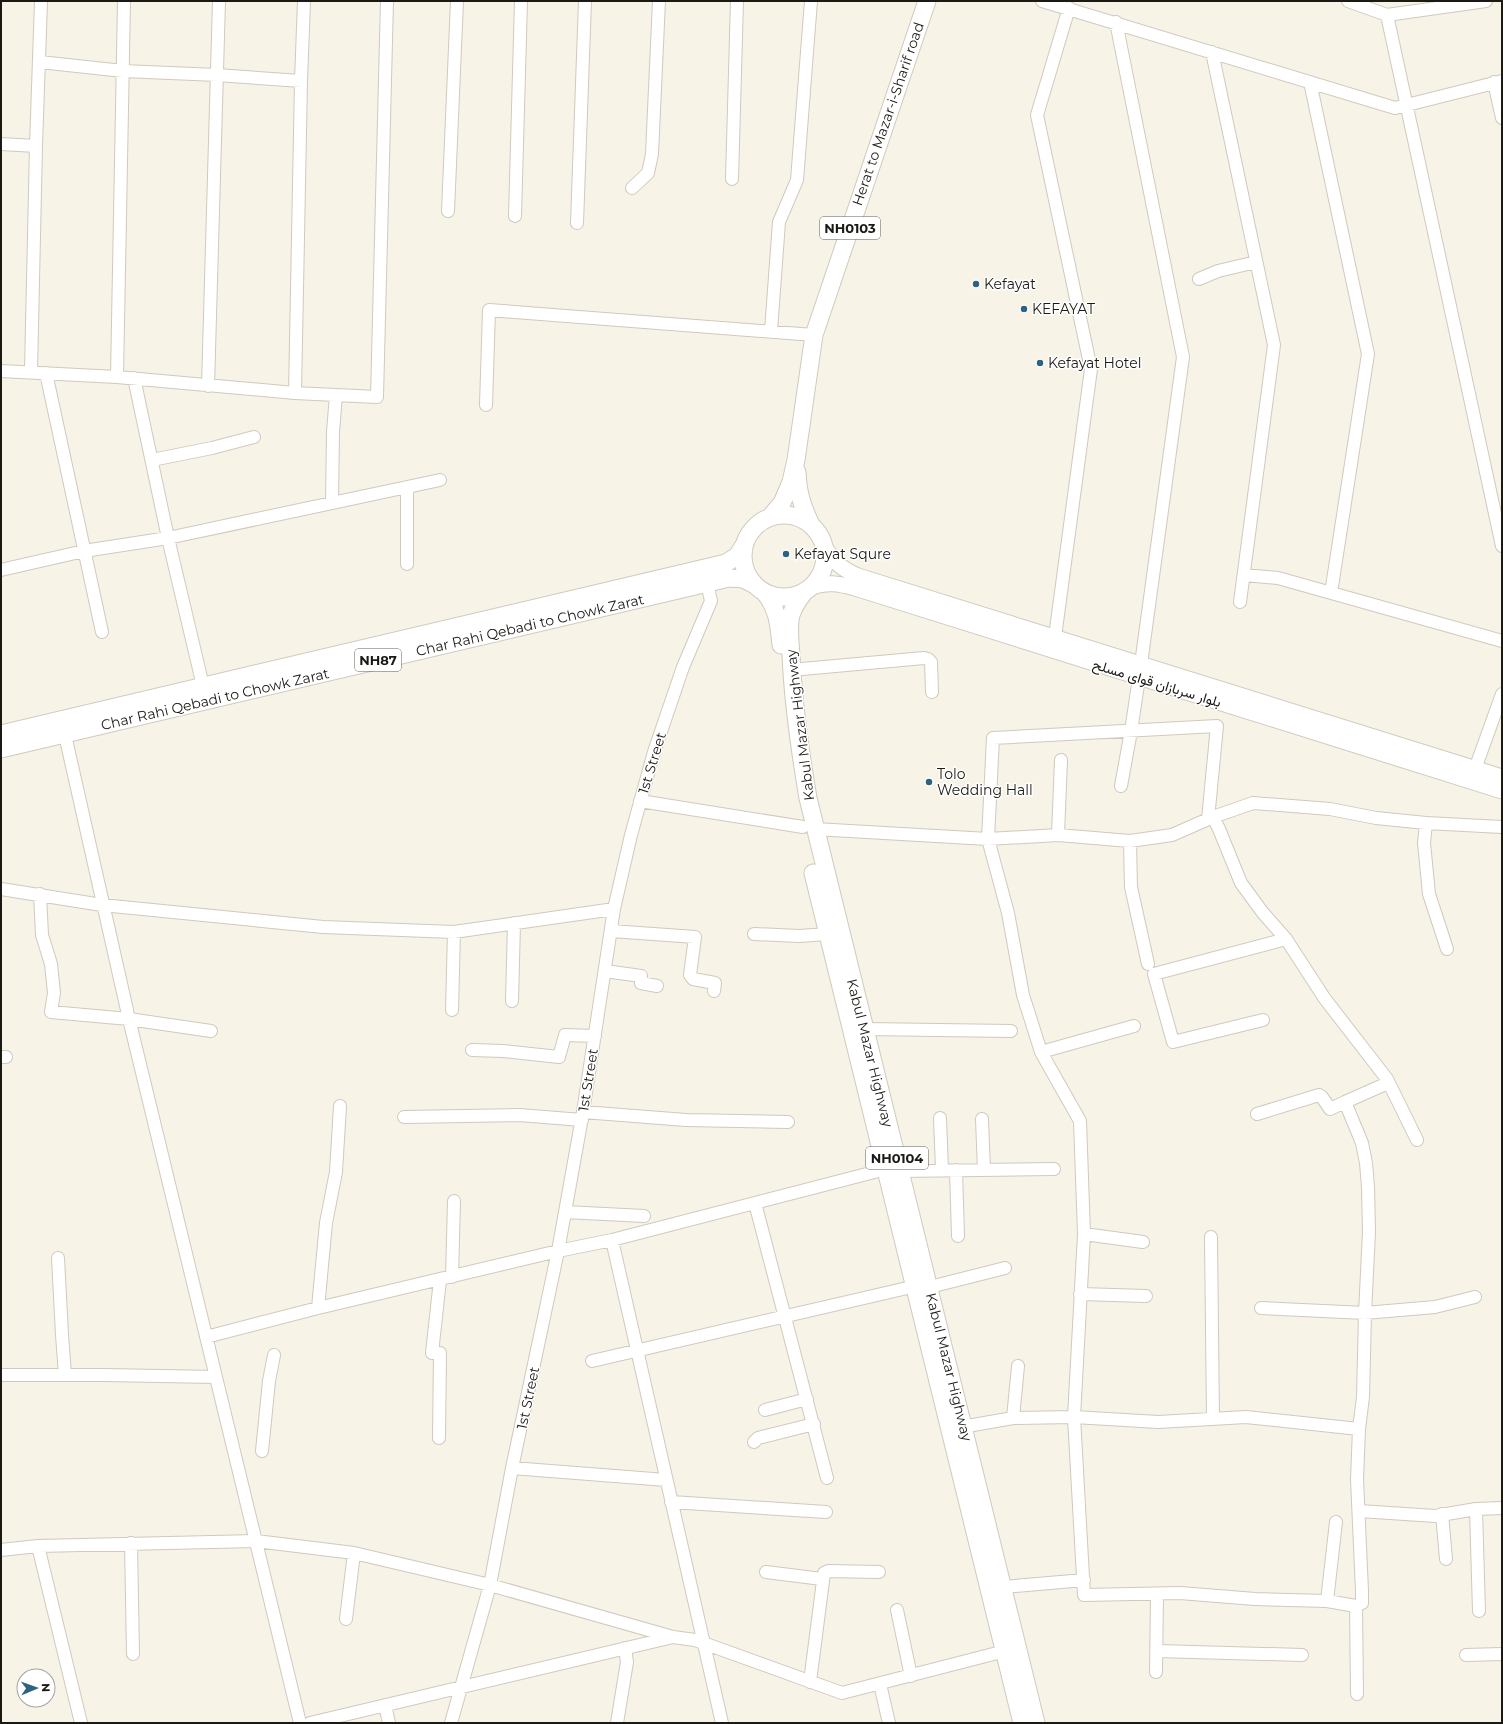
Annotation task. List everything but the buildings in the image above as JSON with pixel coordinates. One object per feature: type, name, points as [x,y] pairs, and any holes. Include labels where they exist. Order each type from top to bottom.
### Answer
[{"type":"highway","name":"Herat to Mazar-i-Sharif road","points":[[796,460],[814,335],[927,1]]},
{"type":"highway","name":"NH0103","points":[[770,517],[782,503],[791,482],[796,460]]},
{"type":"highway","name":"NH0103","points":[[796,460],[797,490],[801,504],[811,525]]},
{"type":"highway","points":[[781,514],[802,518],[811,525],[819,534],[824,546],[825,557],[823,568],[818,578],[808,589],[792,596],[777,596],[760,588],[748,576],[744,566],[744,545],[754,528],[770,517],[781,514]]},
{"type":"highway","name":"Char Rahi Qebadi to Chowk Zarat","points":[[1,749],[63,727],[203,686],[726,563],[737,556],[744,545]]},
{"type":"highway","name":"Char Rahi Qebadi to Chowk Zarat","points":[[1,734],[63,727],[729,578],[743,579],[760,588]]},
{"type":"highway","name":"Kabul Mazar Highway","points":[[760,588],[770,599],[777,612],[792,769],[864,1029],[893,1170]]},
{"type":"highway","name":"Kabul Mazar Highway","points":[[808,589],[796,603],[791,615],[791,670],[809,828],[828,934],[893,1170],[923,1287],[957,1428],[1022,1723]]},
{"type":"highway","name":"Kabul Mazar Highway","points":[[957,1428],[1004,1587],[1036,1723]]},
{"type":"main road","name":"بلوار سربازان قوای مسلح","points":[[824,546],[833,560],[842,569],[858,576],[1055,637],[1140,671],[1502,791]]},
{"type":"main road","name":"بلوار سربازان قوای مسلح","points":[[808,589],[825,583],[839,583],[1476,768],[1502,777]]},
{"type":"street","points":[[31,371],[41,1]]},
{"type":"street","points":[[117,377],[124,1]]},
{"type":"street","points":[[208,386],[219,1]]},
{"type":"street","points":[[295,393],[304,1]]},
{"type":"street","points":[[1,371],[31,371],[134,378],[295,393],[377,397],[387,1]]},
{"type":"street","points":[[448,211],[458,1]]},
{"type":"street","points":[[515,216],[521,1]]},
{"type":"street","points":[[577,223],[585,1]]},
{"type":"street","points":[[632,188],[648,173],[652,154],[659,1]]},
{"type":"street","points":[[732,179],[737,1]]},
{"type":"street","points":[[771,331],[779,222],[797,180],[811,1]]},
{"type":"street","points":[[1042,1],[1116,22],[1395,108],[1498,81],[1502,118]]},
{"type":"street","points":[[1348,1],[1387,15],[1486,1]]},
{"type":"street","points":[[1055,637],[1091,369],[1037,115],[1069,8]]},
{"type":"street","points":[[1387,15],[1502,546]]},
{"type":"street","points":[[1116,22],[1183,357],[1132,731],[1121,786]]},
{"type":"street","points":[[1212,52],[1274,345],[1240,602]]},
{"type":"street","points":[[40,62],[123,71],[217,75],[301,81]]},
{"type":"street","points":[[1310,82],[1368,354],[1331,593]]},
{"type":"street","points":[[1,144],[36,146]]},
{"type":"street","points":[[1199,279],[1218,271],[1256,262]]},
{"type":"street","points":[[486,405],[490,310],[814,335]]},
{"type":"street","points":[[46,373],[102,632]]},
{"type":"street","points":[[134,378],[168,538],[203,686]]},
{"type":"street","points":[[332,503],[333,432],[336,395]]},
{"type":"street","points":[[152,460],[212,448],[254,437]]},
{"type":"street","points":[[1,570],[84,551],[168,538],[440,480]]},
{"type":"street","points":[[407,487],[407,564]]},
{"type":"street","points":[[1244,575],[1278,578],[1502,641]]},
{"type":"street","name":"1st Street","points":[[451,1723],[490,1585],[512,1468],[558,1251],[583,1116],[614,909],[640,801],[654,752],[683,667],[711,601],[707,583]]},
{"type":"street","points":[[791,670],[924,658],[928,659],[930,662],[932,692]]},
{"type":"street","points":[[1476,768],[1502,694]]},
{"type":"street","points":[[1345,1102],[1362,1144],[1366,1163],[1369,1232],[1362,1397],[1359,1429],[1358,1479],[1362,1603],[1356,1606],[1327,1601],[1256,1600],[1180,1593],[1084,1595],[1074,1417],[1084,1234],[1080,1121],[1041,1052],[1023,995],[1008,913],[988,839],[992,738],[1217,726],[1210,818],[1241,883],[1263,914],[1286,939],[1325,999],[1388,1083],[1417,1140]]},
{"type":"street","points":[[63,727],[102,905],[129,1019],[300,1723]]},
{"type":"street","points":[[1058,835],[1061,760]]},
{"type":"street","points":[[640,801],[809,828],[988,839],[1058,835],[1130,841],[1172,836],[1210,818],[1253,803],[1330,809],[1376,818],[1426,823],[1502,827]]},
{"type":"street","points":[[1426,823],[1424,843],[1429,894],[1447,949]]},
{"type":"street","points":[[1130,841],[1131,887],[1148,964]]},
{"type":"street","points":[[1,889],[102,905],[323,927],[454,932],[614,909]]},
{"type":"street","points":[[40,894],[42,935],[51,964],[54,992],[51,1012],[129,1019],[211,1031]]},
{"type":"street","points":[[512,1000],[514,923]]},
{"type":"street","points":[[611,931],[695,938],[690,975],[693,979],[715,984],[714,991]]},
{"type":"street","points":[[452,1010],[454,932]]},
{"type":"street","points":[[754,934],[799,936],[828,934]]},
{"type":"street","points":[[1263,1020],[1173,1042],[1154,974],[1286,939]]},
{"type":"street","points":[[605,971],[641,976],[641,983],[657,986]]},
{"type":"street","points":[[1041,1052],[1134,1026]]},
{"type":"street","points":[[864,1029],[1011,1031]]},
{"type":"street","points":[[472,1050],[503,1051],[559,1057],[565,1035],[595,1036]]},
{"type":"street","points":[[1257,1114],[1319,1095],[1330,1109],[1388,1083]]},
{"type":"street","points":[[318,1308],[326,1223],[336,1172],[340,1106]]},
{"type":"street","points":[[404,1117],[519,1115],[788,1122]]},
{"type":"street","points":[[940,1118],[942,1170]]},
{"type":"street","points":[[982,1119],[984,1170]]},
{"type":"street","points":[[206,1337],[318,1308],[558,1251],[612,1240],[755,1203],[893,1170],[1054,1169]]},
{"type":"street","points":[[956,1170],[958,1236]]},
{"type":"street","points":[[452,1277],[454,1201]]},
{"type":"street","points":[[755,1203],[786,1316],[827,1478]]},
{"type":"street","points":[[565,1212],[644,1216]]},
{"type":"street","points":[[1084,1234],[1143,1242]]},
{"type":"street","points":[[1211,1237],[1213,1419]]},
{"type":"street","points":[[612,1240],[722,1723]]},
{"type":"street","points":[[58,1258],[65,1375]]},
{"type":"street","points":[[592,1361],[786,1316],[1005,1268]]},
{"type":"street","points":[[438,1438],[436,1353],[440,1280]]},
{"type":"street","points":[[1080,1294],[1146,1296]]},
{"type":"street","points":[[1261,1308],[1365,1313],[1435,1307],[1475,1297]]},
{"type":"street","points":[[262,1451],[269,1381],[274,1355]]},
{"type":"street","points":[[1013,1418],[1018,1366]]},
{"type":"street","points":[[1,1375],[216,1377]]},
{"type":"street","points":[[765,1410],[807,1399]]},
{"type":"street","points":[[957,1428],[1013,1418],[1074,1417],[1158,1422],[1246,1417],[1359,1429]]},
{"type":"street","points":[[754,1442],[758,1438],[814,1424]]},
{"type":"street","points":[[512,1468],[666,1480]]},
{"type":"street","points":[[671,1502],[826,1512]]},
{"type":"street","points":[[1360,1511],[1435,1516],[1476,1509],[1502,1508]]},
{"type":"street","points":[[1476,1509],[1479,1611]]},
{"type":"street","points":[[1442,1514],[1446,1559]]},
{"type":"street","points":[[1327,1601],[1336,1522]]},
{"type":"street","points":[[1,1550],[38,1546],[256,1541],[354,1553],[490,1585],[674,1637],[695,1640],[842,1693],[1005,1651]]},
{"type":"street","points":[[132,1544],[133,1654]]},
{"type":"street","points":[[38,1546],[81,1723]]},
{"type":"street","points":[[346,1619],[354,1553]]},
{"type":"street","points":[[810,1682],[822,1579],[824,1573],[828,1571],[879,1572]]},
{"type":"street","points":[[766,1572],[822,1579]]},
{"type":"street","points":[[1004,1587],[1084,1580]]},
{"type":"street","points":[[1156,1672],[1157,1594]]},
{"type":"street","points":[[1356,1606],[1357,1694]]},
{"type":"street","points":[[897,1610],[911,1676]]},
{"type":"street","points":[[310,1723],[674,1637]]},
{"type":"street","points":[[617,1723],[627,1662],[625,1648]]},
{"type":"street","points":[[1157,1651],[1302,1655]]},
{"type":"street","points":[[1466,1655],[1502,1654]]},
{"type":"street","points":[[880,1684],[889,1723]]},
{"type":"street","points":[[385,1705],[390,1723]]},
{"type":"place","name":"Kefayat","points":[[976,284]]},
{"type":"place","name":"KEFAYAT","points":[[1024,309]]},
{"type":"place","name":"Kefayat Hotel","points":[[1040,363]]},
{"type":"place","name":"Kefayat Squre","points":[[786,554]]},
{"type":"place","name":"Tolo Wedding Hall","points":[[929,782]]}]
